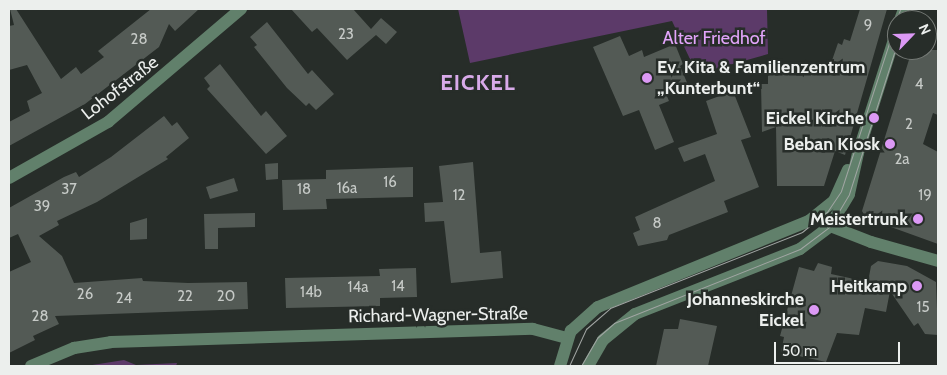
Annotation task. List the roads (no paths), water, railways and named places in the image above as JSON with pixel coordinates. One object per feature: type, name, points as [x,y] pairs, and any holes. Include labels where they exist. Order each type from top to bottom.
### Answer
[{"type":"street","name":"Lohofstraße","points":[[9,178],[108,122],[240,9]]},
{"type":"street","points":[[588,366],[596,349],[608,334],[635,314],[800,249],[830,226],[849,194],[858,153],[887,60]]},
{"type":"street","points":[[560,366],[567,338],[585,317],[614,298],[817,216],[841,191],[849,167],[858,153]]},
{"type":"street","points":[[830,226],[871,242],[938,261]]},
{"type":"street","name":"Richard-Wagner-Straße","points":[[31,366],[74,348],[111,342],[533,329],[567,338]]},
{"type":"tram line","points":[[569,366],[586,329],[610,308],[802,232],[827,212],[841,191],[900,9]]},
{"type":"tram line","points":[[581,366],[597,338],[614,323],[800,249],[830,226],[849,194],[892,60]]},
{"type":"place","name":"Ev. Kita & Familienzentrum „Kunterbunt“","points":[[647,78]]},
{"type":"place","name":"Eickel Kirche","points":[[874,118]]},
{"type":"place","name":"Beban Kiosk","points":[[890,144]]},
{"type":"place","name":"Meistertrunk","points":[[918,219]]},
{"type":"place","name":"Heitkamp","points":[[917,286]]},
{"type":"place","name":"Johanneskirche Eickel","points":[[814,310]]},
{"type":"district","name":"EICKEL","points":[[478,83]]},
{"type":"park label","name":"Alter Friedhof","points":[[714,38]]}]
